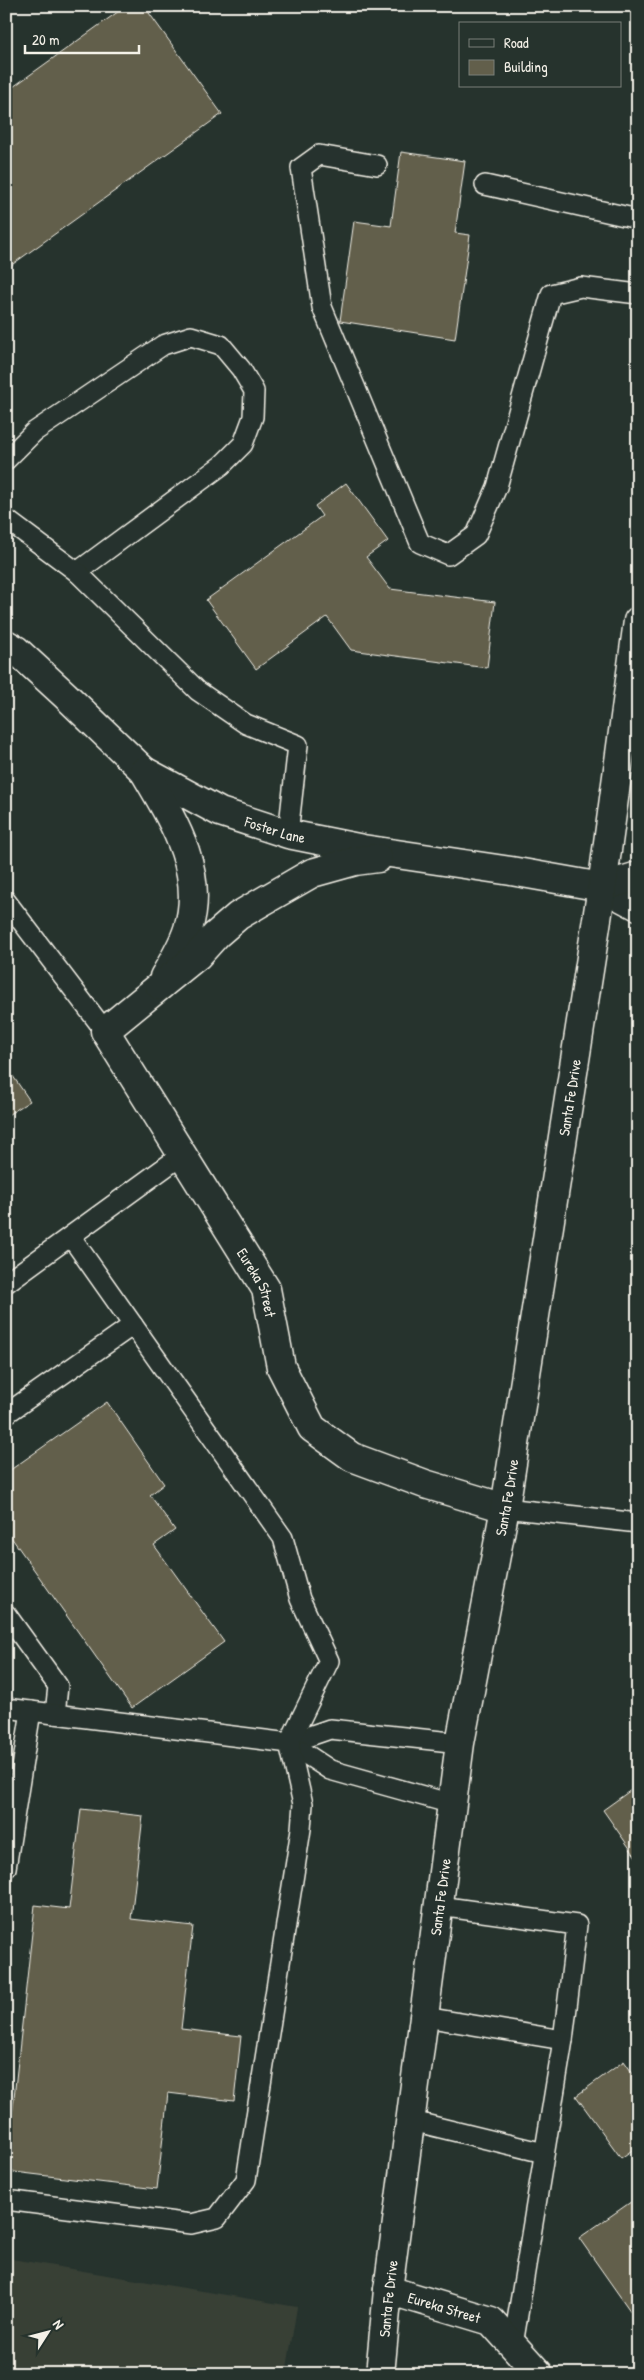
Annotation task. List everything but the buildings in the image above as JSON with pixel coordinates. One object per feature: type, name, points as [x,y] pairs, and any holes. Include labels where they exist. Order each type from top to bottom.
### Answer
[{"type":"street","name":"Santa Fe Drive","points":[[380,2374],[388,2290],[412,2121],[460,1743],[505,1508],[602,886],[638,621]]},
{"type":"street","name":"Foster Lane","points":[[6,644],[16,650],[65,695],[144,771],[220,812],[288,834],[399,855],[512,870],[602,886]]},
{"type":"street","points":[[144,771],[169,813],[188,856],[194,897],[188,929],[160,986]]},
{"type":"street","points":[[105,1031],[197,956],[216,934],[238,916],[312,873],[356,861],[399,855]]},
{"type":"street","points":[[602,886],[638,876]]},
{"type":"street","points":[[602,886],[638,906]]},
{"type":"street","name":"Eureka Street","points":[[105,1031],[266,1290],[281,1367],[312,1428],[352,1457],[425,1484],[505,1508]]},
{"type":"street","name":"Eureka Street","points":[[388,2290],[491,2321],[539,2374]]},
{"type":"lane","points":[[377,165],[319,155],[301,168],[322,307],[420,543],[448,555],[476,534],[497,487],[551,294],[582,287],[638,294]]},
{"type":"lane","points":[[485,185],[638,219]]},
{"type":"lane","points":[[6,460],[34,432],[162,345],[191,336],[221,345],[241,369],[254,391],[253,417],[243,444],[222,465],[77,572]]},
{"type":"lane","points":[[6,519],[77,572],[198,691],[246,724],[298,745],[288,834]]},
{"type":"lane","points":[[6,901],[105,1031]]},
{"type":"lane","points":[[6,1284],[182,1155]]},
{"type":"lane","points":[[6,2200],[191,2224],[217,2218],[246,2180],[301,1829],[303,1804],[289,1743],[329,1661],[300,1598],[283,1538],[71,1236]]},
{"type":"lane","points":[[6,1414],[133,1325]]},
{"type":"lane","points":[[505,1508],[638,1523]]},
{"type":"lane","points":[[6,1614],[58,1686],[55,1714]]},
{"type":"lane","points":[[6,1708],[289,1743],[330,1730],[460,1743]]},
{"type":"lane","points":[[6,1868],[31,1711]]},
{"type":"lane","points":[[289,1743],[330,1770],[452,1804]]},
{"type":"lane","points":[[439,1906],[577,1925],[563,2040],[512,2345]]},
{"type":"lane","points":[[425,2017],[563,2040]]},
{"type":"lane","points":[[412,2121],[544,2153]]},
{"type":"shaded area","points":[[6,2258],[297,2307],[286,2374],[6,2374]]}]
